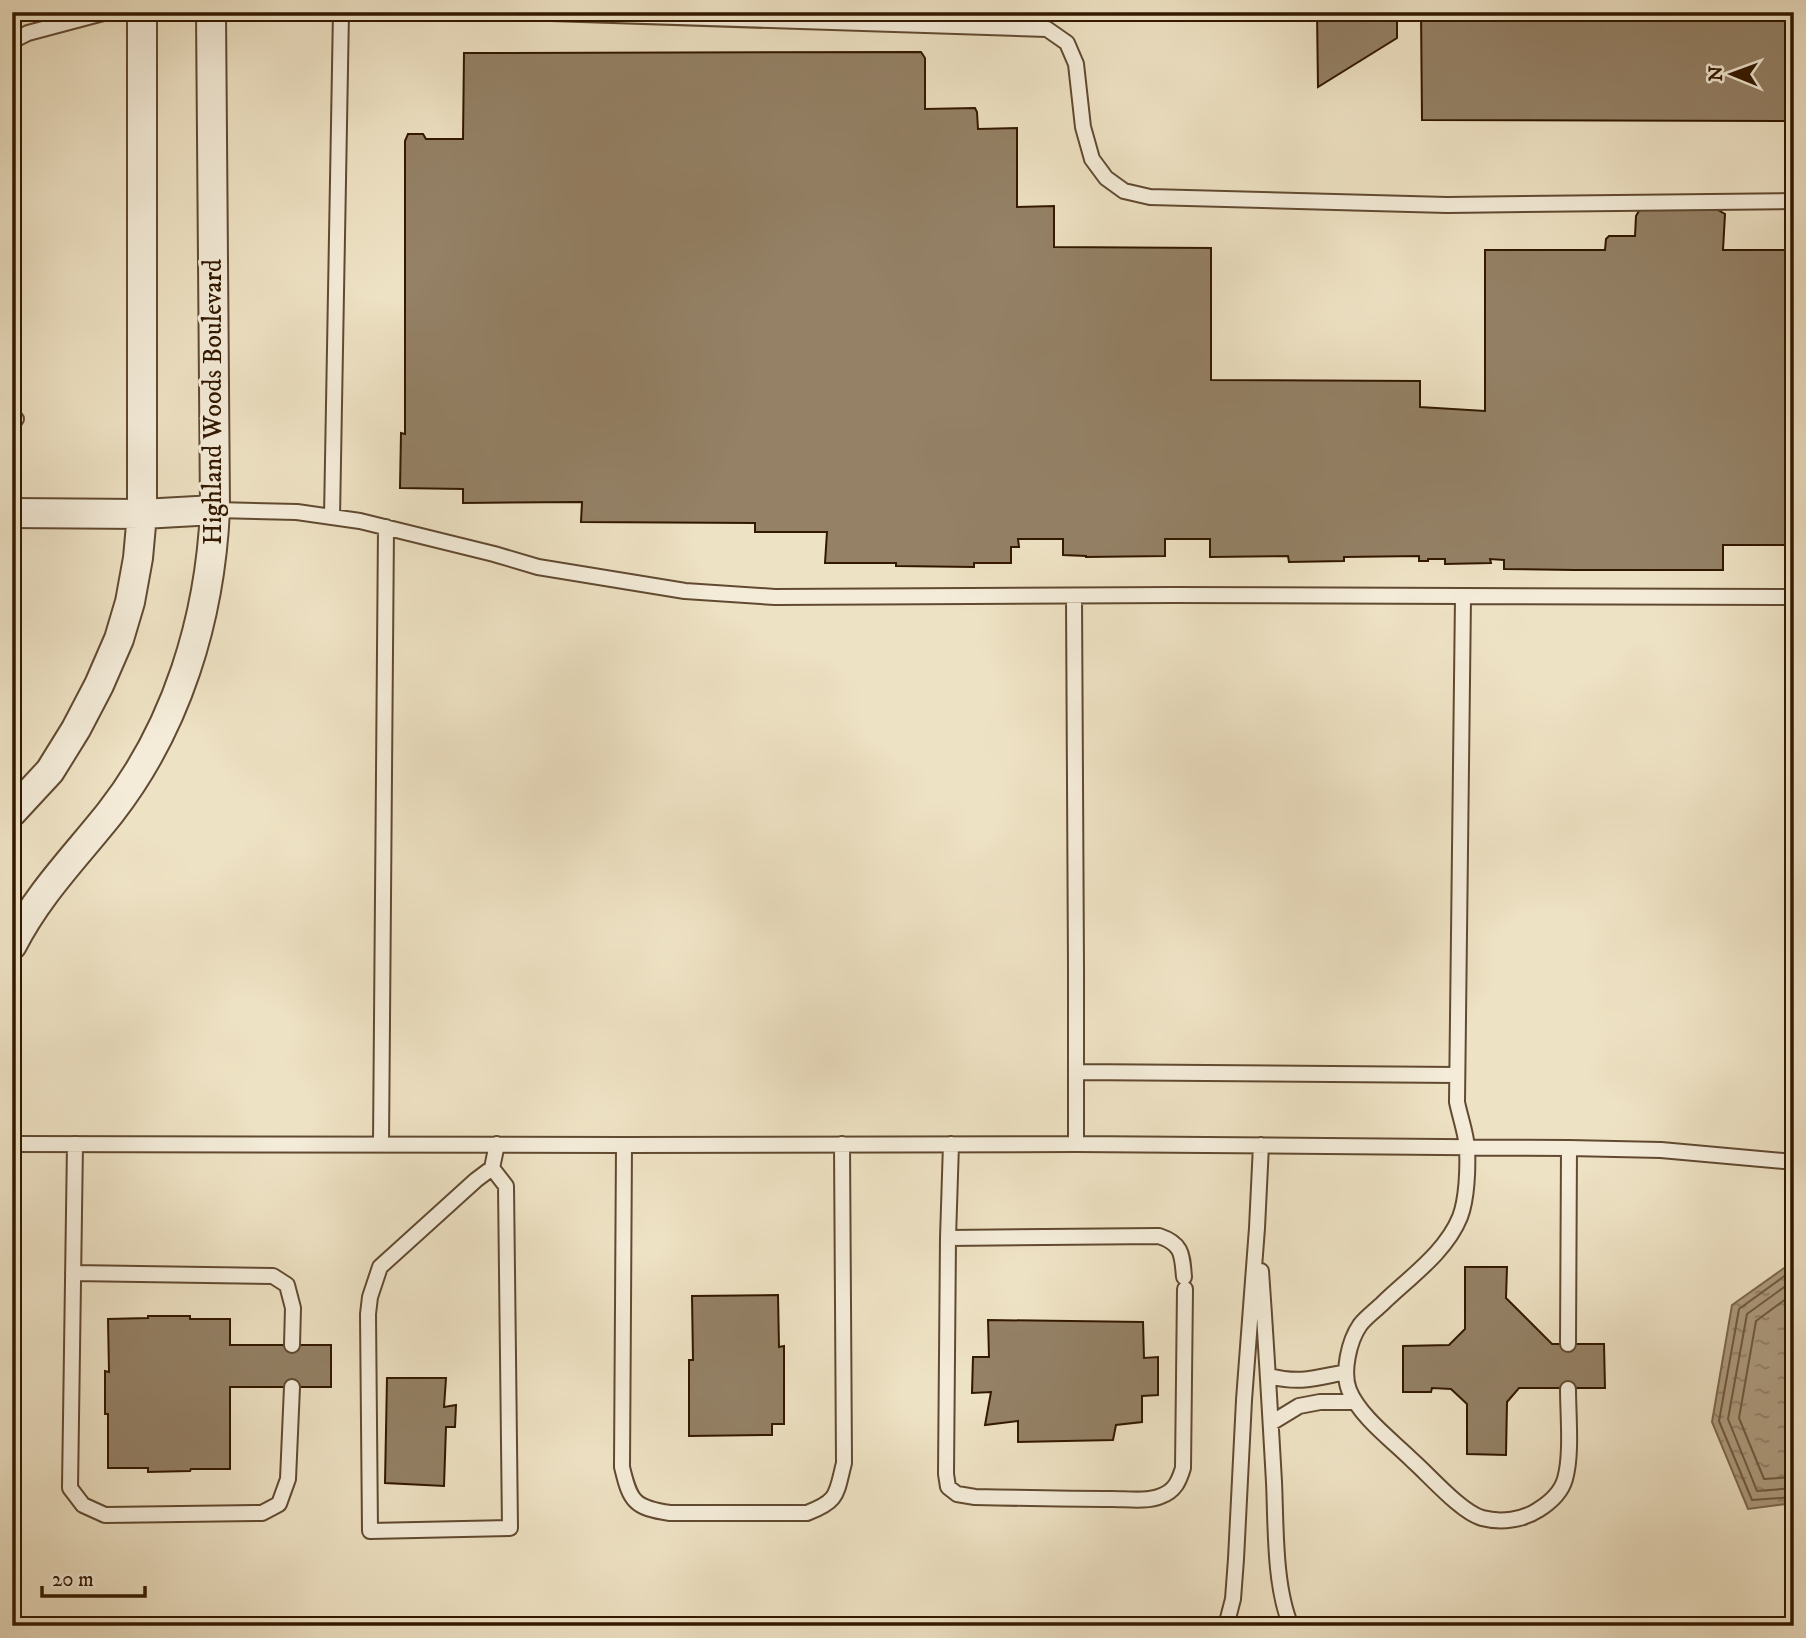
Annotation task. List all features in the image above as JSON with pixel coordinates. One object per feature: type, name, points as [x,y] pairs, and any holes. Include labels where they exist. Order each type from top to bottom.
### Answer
[{"type":"street","points":[[12,812],[50,771],[99,685],[119,639],[130,602],[138,558],[142,514],[142,12]]},
{"type":"street","name":"Highland Woods Boulevard","points":[[12,945],[40,897],[110,813],[151,750],[183,682],[203,610],[215,510],[211,12]]},
{"type":"street","points":[[12,513],[142,514],[215,510]]},
{"type":"lane","points":[[12,41],[28,33],[107,12]]},
{"type":"lane","points":[[332,517],[341,12]]},
{"type":"lane","points":[[520,12],[1047,29],[1068,43],[1076,64],[1083,127],[1092,159],[1105,178],[1124,191],[1150,197],[1447,205],[1794,201]]},
{"type":"lane","points":[[215,510],[297,512],[332,517],[386,527],[538,567],[685,591],[775,597],[1794,597]]},
{"type":"lane","points":[[381,1144],[386,527]]},
{"type":"lane","points":[[1074,596],[1076,1144]]},
{"type":"lane","points":[[1463,597],[1457,1102],[1467,1147],[1466,1187],[1461,1213],[1452,1234],[1429,1260],[1359,1325],[1347,1356],[1346,1372],[1355,1402],[1371,1421],[1454,1499],[1481,1518],[1518,1519],[1532,1514],[1558,1494],[1565,1480],[1568,1464],[1568,1389]]},
{"type":"lane","points":[[1076,1072],[1457,1075]]},
{"type":"lane","points":[[948,1238],[1159,1236],[1171,1240],[1182,1252],[1185,1283],[1183,1468],[1179,1483],[1172,1490],[1160,1497],[1144,1499],[975,1497],[957,1494],[948,1487],[948,1238],[951,1143]]},
{"type":"lane","points":[[12,1144],[1261,1145],[1661,1150],[1794,1161]]},
{"type":"lane","points":[[75,1144],[70,1488],[83,1504],[105,1515],[262,1513],[279,1504],[288,1479],[292,1387]]},
{"type":"lane","points":[[492,1168],[506,1186],[510,1528],[370,1531],[368,1314],[374,1281],[380,1268],[492,1168],[497,1144]]},
{"type":"lane","points":[[624,1145],[622,1467],[627,1488],[636,1503],[651,1510],[670,1513],[807,1513],[824,1507],[835,1496],[844,1463],[842,1144]]},
{"type":"lane","points":[[1226,1626],[1233,1600],[1261,1145]]},
{"type":"lane","points":[[1568,1344],[1569,1148]]},
{"type":"lane","points":[[1257,1228],[1269,1376],[1276,1543],[1282,1592],[1291,1626]]},
{"type":"lane","points":[[73,1273],[272,1276],[287,1285],[293,1308],[292,1345]]},
{"type":"lane","points":[[1269,1376],[1300,1381],[1346,1372]]},
{"type":"lane","points":[[1271,1423],[1299,1406],[1320,1402],[1355,1402]]},
{"type":"water","points":[[1794,1261],[1794,1503],[1748,1509],[1712,1422],[1732,1305]]},
{"type":"building","points":[[1317,12],[1397,12],[1397,38],[1318,87]]},
{"type":"building","points":[[1421,12],[1794,12],[1794,121],[1422,120]]},
{"type":"building","points":[[921,52],[925,58],[925,109],[975,108],[978,129],[1017,128],[1017,207],[1054,206],[1054,247],[1211,248],[1211,380],[1420,381],[1420,407],[1485,411],[1485,250],[1605,250],[1609,236],[1635,236],[1636,216],[1640,209],[1718,210],[1725,214],[1723,250],[1794,250],[1794,545],[1723,545],[1723,570],[1575,570],[1504,569],[1504,560],[1490,559],[1491,563],[1445,564],[1445,559],[1419,561],[1419,556],[1344,557],[1344,561],[1289,562],[1288,556],[1210,557],[1210,539],[1165,539],[1165,556],[1086,557],[1063,555],[1063,539],[1018,539],[1019,547],[1011,547],[1011,563],[974,563],[974,567],[896,566],[896,563],[825,563],[827,532],[755,532],[755,523],[581,522],[582,502],[463,503],[463,489],[400,488],[401,433],[405,434],[405,141],[408,134],[423,134],[426,139],[463,139],[464,53]]},
{"type":"building","points":[[1465,1267],[1507,1267],[1506,1298],[1552,1344],[1604,1344],[1605,1388],[1519,1388],[1507,1402],[1506,1455],[1467,1454],[1467,1404],[1451,1389],[1432,1388],[1431,1392],[1403,1392],[1403,1346],[1449,1345],[1465,1329]]},
{"type":"building","points":[[778,1295],[779,1347],[784,1346],[784,1424],[772,1424],[772,1435],[689,1436],[689,1360],[693,1360],[692,1296]]},
{"type":"building","points":[[148,1316],[230,1319],[230,1345],[331,1345],[331,1387],[230,1387],[230,1469],[148,1472],[148,1468],[108,1468],[105,1371],[109,1372],[108,1319]]},
{"type":"building","points":[[988,1320],[1143,1322],[1144,1358],[1158,1357],[1158,1395],[1142,1396],[1142,1422],[1116,1425],[1113,1440],[1018,1442],[1018,1421],[985,1425],[991,1392],[972,1393],[973,1357],[989,1357]]},
{"type":"building","points":[[387,1378],[446,1378],[444,1407],[456,1405],[455,1427],[446,1427],[444,1486],[385,1483]]}]
